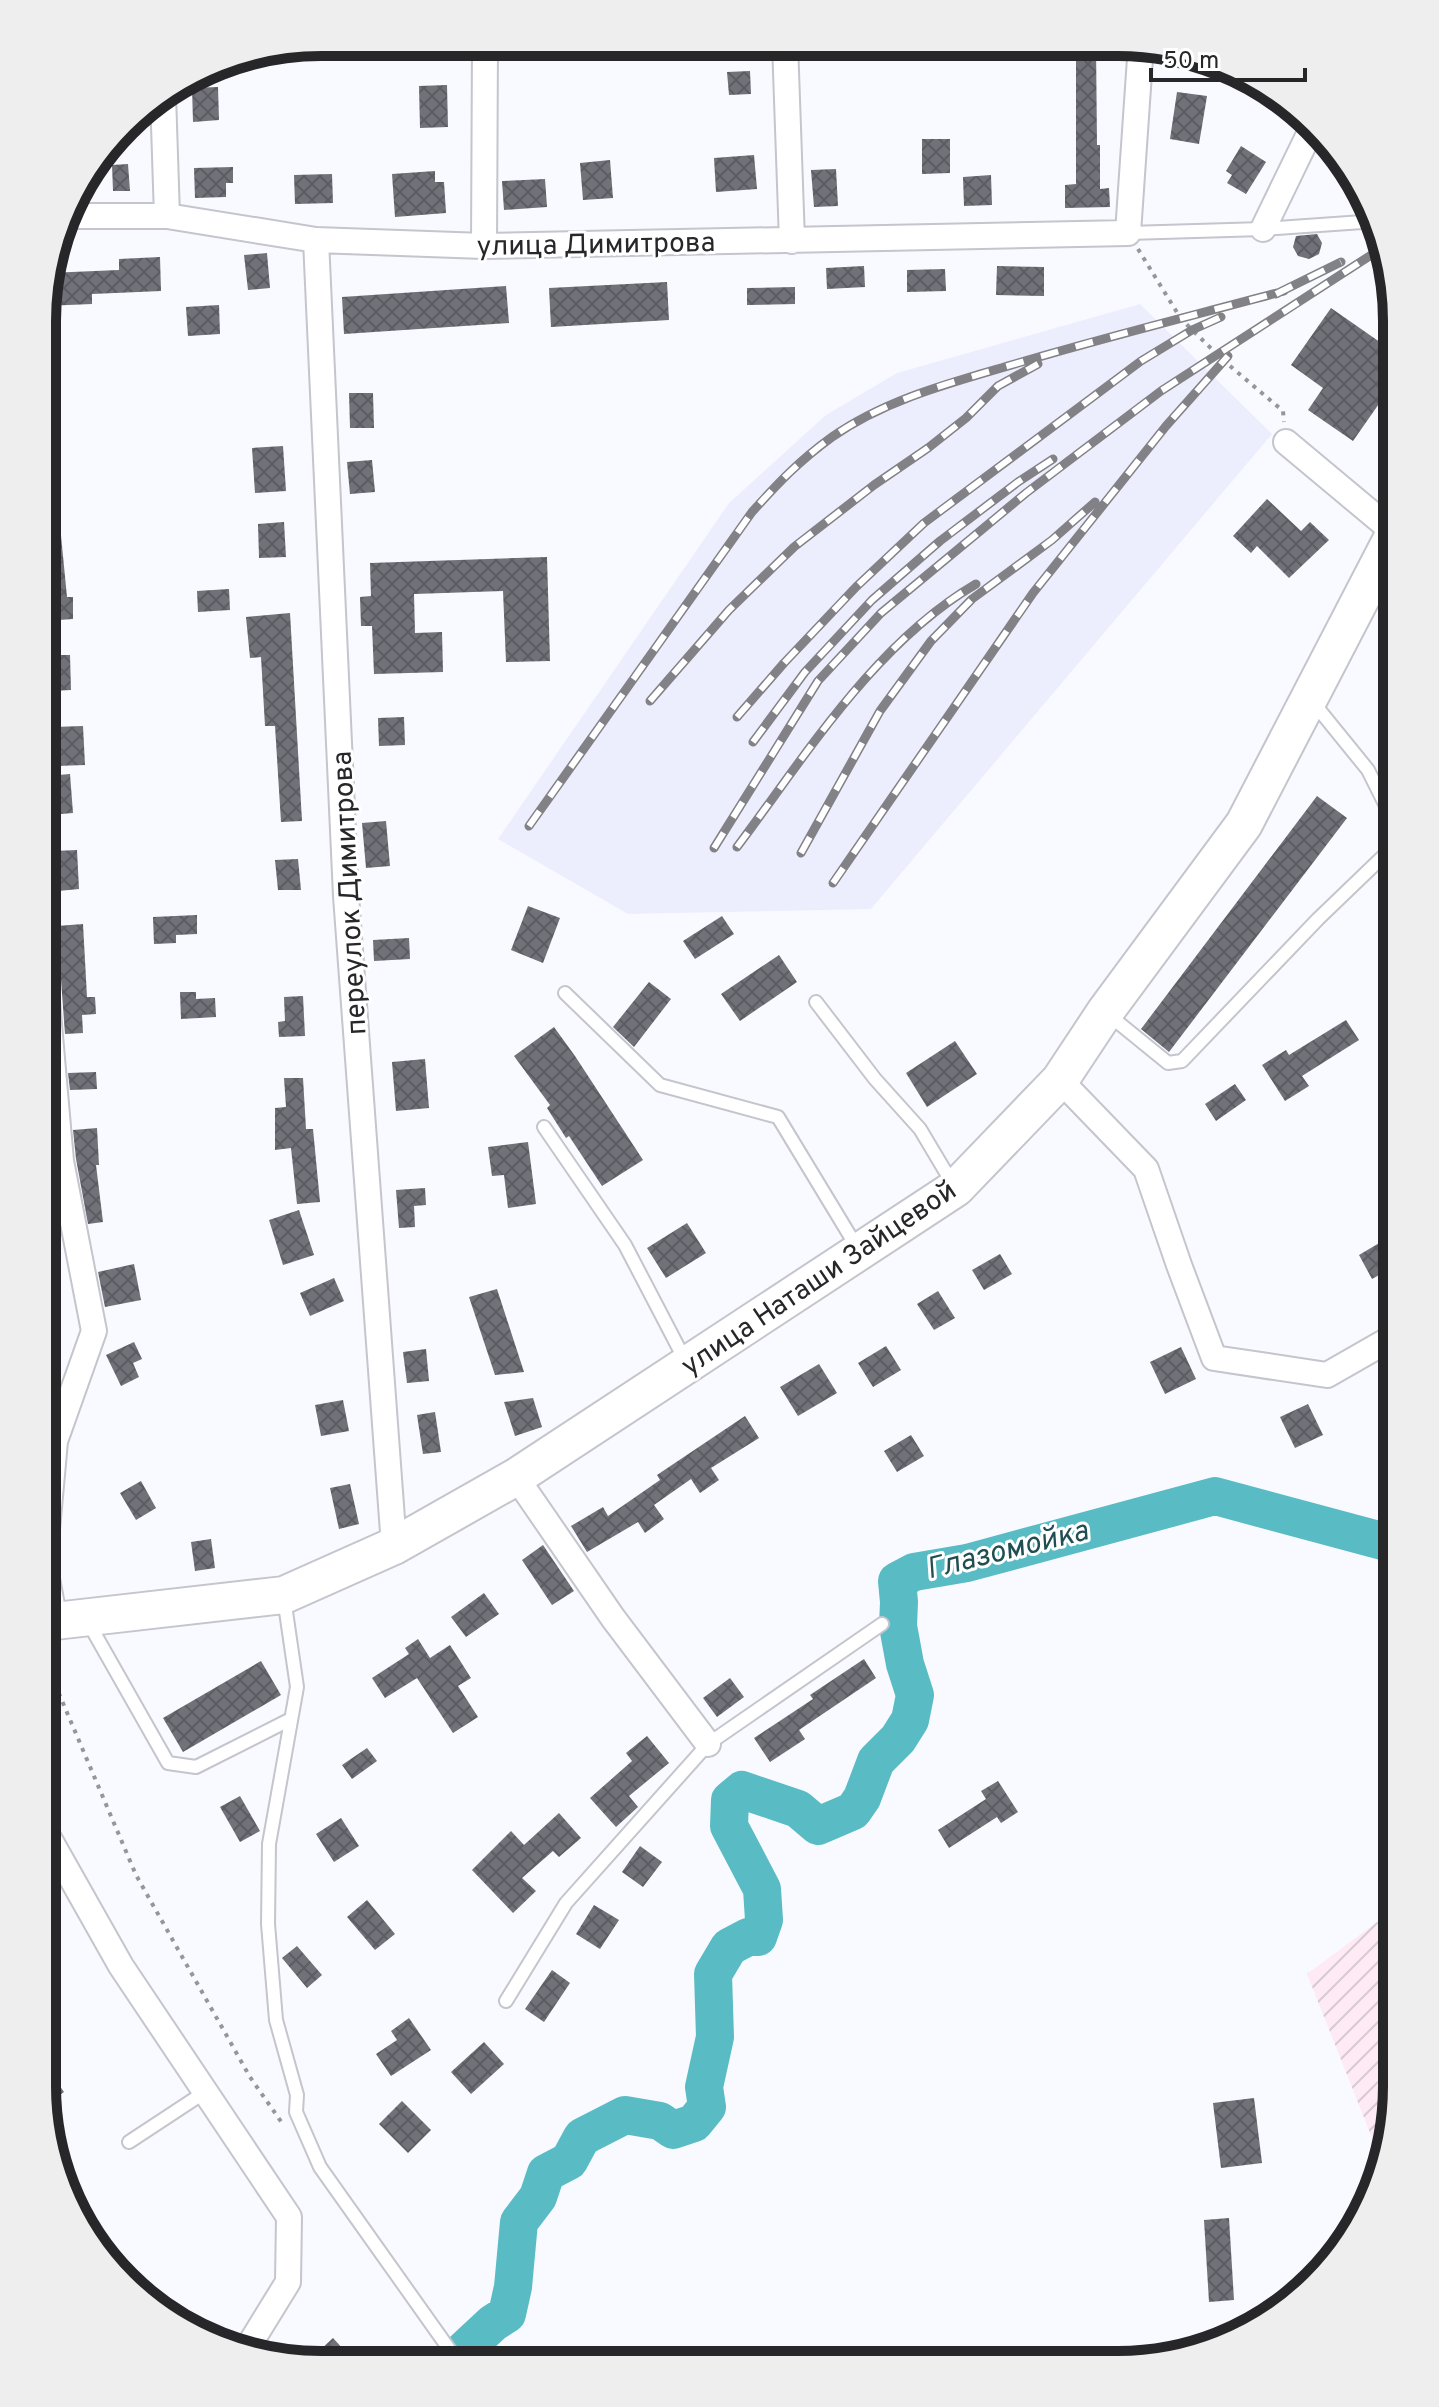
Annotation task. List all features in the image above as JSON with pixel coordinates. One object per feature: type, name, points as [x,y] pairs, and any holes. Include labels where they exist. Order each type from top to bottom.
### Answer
[{"type":"street","points":[[484,246],[485,56]]},
{"type":"street","points":[[785,56],[792,241]]},
{"type":"street","points":[[1128,233],[1140,57]]},
{"type":"street","points":[[163,109],[167,216]]},
{"type":"street","points":[[1263,229],[1308,137]]},
{"type":"street","name":"улица Димитрова","points":[[78,216],[167,216],[316,240],[484,246],[1128,233]]},
{"type":"street","name":"переулок Димитрова","points":[[316,240],[346,896],[394,1546]]},
{"type":"street","points":[[1286,442],[1383,522]]},
{"type":"street","name":"улица Наташи Зайцевой","points":[[61,1621],[284,1595],[394,1546],[516,1477],[956,1188],[1060,1080],[1105,1012],[1244,824],[1383,558]]},
{"type":"street","points":[[1060,1080],[1146,1169],[1214,1358],[1327,1375],[1382,1343]]},
{"type":"street","points":[[56,1104],[61,1161],[94,1331],[56,1438]]},
{"type":"street","points":[[516,1477],[613,1618],[708,1744]]},
{"type":"street","points":[[56,1851],[121,1966],[289,2217],[288,2282],[251,2341]]},
{"type":"lane","points":[[1128,233],[1364,222]]},
{"type":"lane","points":[[1309,698],[1368,770],[1383,799]]},
{"type":"lane","points":[[1105,1012],[1168,1063],[1182,1061],[1318,919],[1383,857]]},
{"type":"lane","points":[[565,993],[660,1085],[778,1117],[859,1252]]},
{"type":"lane","points":[[816,1002],[875,1079],[920,1129],[956,1188]]},
{"type":"lane","points":[[544,1127],[625,1245],[688,1364]]},
{"type":"lane","points":[[284,1595],[297,1687],[269,1844],[268,1924],[276,2020],[297,2095],[296,2112],[320,2167],[450,2351]]},
{"type":"lane","points":[[61,1621],[168,1763],[196,1767],[291,1719]]},
{"type":"lane","points":[[506,2001],[566,1903],[708,1744],[882,1624]]},
{"type":"lane","points":[[129,2142],[205,2092]]},
{"type":"path","points":[[1128,233],[1181,319],[1283,411],[1286,442]]},
{"type":"path","points":[[56,1687],[136,1875],[250,2077],[284,2127]]},
{"type":"shaded area","points":[[1140,304],[1272,434],[871,909],[628,914],[498,839],[729,503],[826,415],[897,373]]},
{"type":"shaded area","points":[[1382,1918],[1382,2103],[1375,2147],[1307,1974]]},
{"type":"building","points":[[1076,56],[1096,56],[1100,189],[1109,188],[1110,207],[1065,208],[1065,185],[1076,184]]},
{"type":"building","points":[[750,71],[751,94],[729,95],[727,72]]},
{"type":"building","points":[[447,85],[448,127],[420,128],[419,86]]},
{"type":"building","points":[[218,87],[219,120],[193,122],[192,90]]},
{"type":"building","points":[[1177,92],[1207,96],[1199,144],[1170,139]]},
{"type":"building","points":[[922,139],[950,139],[950,173],[922,174]]},
{"type":"building","points":[[1241,146],[1266,162],[1246,194],[1227,183],[1232,175],[1226,171]]},
{"type":"building","points":[[754,155],[757,189],[716,192],[714,158]]},
{"type":"building","points":[[610,160],[613,198],[583,200],[580,163]]},
{"type":"building","points":[[128,164],[130,191],[113,191],[112,165]]},
{"type":"building","points":[[233,167],[233,183],[226,183],[226,197],[195,198],[194,168]]},
{"type":"building","points":[[836,169],[838,206],[814,207],[811,170]]},
{"type":"building","points":[[435,171],[435,182],[444,182],[446,213],[395,217],[392,174]]},
{"type":"building","points":[[332,174],[333,203],[295,204],[294,175]]},
{"type":"building","points":[[991,175],[992,205],[964,206],[963,177]]},
{"type":"building","points":[[545,179],[547,207],[504,210],[502,181]]},
{"type":"building","points":[[1317,234],[1322,243],[1319,254],[1309,259],[1298,256],[1293,247],[1296,236]]},
{"type":"building","points":[[267,253],[270,288],[248,290],[244,255]]},
{"type":"building","points":[[160,257],[161,291],[92,294],[92,304],[57,305],[61,272],[119,270],[119,259]]},
{"type":"building","points":[[864,266],[865,287],[827,289],[826,268]]},
{"type":"building","points":[[997,266],[1044,267],[1044,296],[996,295]]},
{"type":"building","points":[[945,269],[946,291],[907,292],[907,270]]},
{"type":"building","points":[[667,282],[669,320],[551,327],[549,288]]},
{"type":"building","points":[[506,286],[509,323],[344,334],[342,297]]},
{"type":"building","points":[[795,287],[795,304],[747,305],[747,288]]},
{"type":"building","points":[[219,305],[220,334],[188,336],[186,307]]},
{"type":"building","points":[[1331,308],[1383,344],[1383,398],[1353,441],[1308,410],[1323,388],[1291,365]]},
{"type":"building","points":[[349,393],[373,393],[374,428],[350,428]]},
{"type":"building","points":[[283,446],[286,491],[255,493],[252,448]]},
{"type":"building","points":[[372,460],[375,492],[350,494],[347,462]]},
{"type":"building","points":[[1267,499],[1301,531],[1310,522],[1329,540],[1289,578],[1257,546],[1251,553],[1233,536]]},
{"type":"building","points":[[56,515],[59,515],[67,597],[73,597],[73,619],[56,620]]},
{"type":"building","points":[[284,522],[286,557],[259,558],[258,524]]},
{"type":"building","points":[[547,557],[550,661],[506,662],[503,591],[414,594],[415,633],[442,632],[443,672],[374,674],[372,626],[361,626],[360,597],[371,596],[370,563]]},
{"type":"building","points":[[229,589],[230,610],[198,612],[197,591]]},
{"type":"building","points":[[290,613],[302,821],[281,822],[275,726],[265,726],[261,657],[250,658],[246,617]]},
{"type":"building","points":[[56,655],[70,655],[71,690],[56,691]]},
{"type":"building","points":[[404,717],[405,745],[379,746],[378,718]]},
{"type":"building","points":[[83,726],[85,765],[56,766],[56,727]]},
{"type":"building","points":[[70,774],[73,813],[56,814],[56,775]]},
{"type":"building","points":[[1317,796],[1347,818],[1169,1052],[1141,1029]]},
{"type":"building","points":[[386,821],[390,866],[366,868],[362,823]]},
{"type":"building","points":[[77,850],[79,889],[58,891],[56,851]]},
{"type":"building","points":[[298,859],[301,890],[278,890],[275,860]]},
{"type":"building","points":[[528,906],[560,918],[543,963],[511,950]]},
{"type":"building","points":[[197,915],[197,934],[176,935],[176,943],[154,944],[153,917]]},
{"type":"building","points":[[722,916],[734,934],[695,959],[683,941]]},
{"type":"building","points":[[83,924],[87,997],[95,997],[96,1014],[82,1015],[83,1033],[65,1034],[57,926]]},
{"type":"building","points":[[409,938],[410,959],[374,961],[373,940]]},
{"type":"building","points":[[779,955],[797,982],[740,1021],[721,994]]},
{"type":"building","points":[[649,982],[671,999],[634,1047],[613,1027]]},
{"type":"building","points":[[180,992],[196,992],[196,999],[215,998],[216,1017],[181,1019]]},
{"type":"building","points":[[303,996],[305,1036],[279,1037],[278,1022],[285,1021],[284,997]]},
{"type":"building","points":[[1346,1020],[1359,1040],[1302,1076],[1309,1086],[1285,1101],[1262,1065],[1286,1050],[1289,1055]]},
{"type":"building","points":[[554,1027],[643,1160],[602,1186],[569,1136],[566,1138],[547,1108],[550,1105],[514,1056]]},
{"type":"building","points":[[955,1041],[977,1074],[927,1107],[906,1073]]},
{"type":"building","points":[[425,1059],[429,1108],[396,1111],[392,1062]]},
{"type":"building","points":[[96,1072],[97,1089],[70,1090],[68,1073]]},
{"type":"building","points":[[284,1078],[303,1078],[306,1129],[313,1129],[320,1202],[297,1204],[291,1148],[275,1150],[275,1108],[286,1107]]},
{"type":"building","points":[[1235,1084],[1246,1100],[1216,1121],[1205,1104]]},
{"type":"building","points":[[97,1128],[99,1165],[96,1165],[103,1222],[88,1224],[73,1130]]},
{"type":"building","points":[[528,1142],[536,1204],[508,1208],[504,1175],[492,1176],[488,1147]]},
{"type":"building","points":[[425,1188],[426,1205],[414,1206],[415,1227],[399,1228],[396,1190]]},
{"type":"building","points":[[299,1210],[314,1255],[283,1265],[269,1220]]},
{"type":"building","points":[[687,1223],[706,1253],[666,1278],[647,1248]]},
{"type":"building","points":[[1382,1241],[1382,1273],[1372,1279],[1359,1255]]},
{"type":"building","points":[[1000,1254],[1012,1274],[984,1290],[972,1270]]},
{"type":"building","points":[[134,1264],[141,1300],[105,1307],[98,1272]]},
{"type":"building","points":[[334,1278],[344,1301],[310,1316],[300,1293]]},
{"type":"building","points":[[497,1289],[524,1372],[495,1375],[469,1297]]},
{"type":"building","points":[[938,1291],[955,1318],[934,1330],[917,1304]]},
{"type":"building","points":[[134,1342],[142,1359],[133,1363],[139,1377],[121,1386],[106,1355]]},
{"type":"building","points":[[886,1346],[901,1370],[873,1387],[858,1363]]},
{"type":"building","points":[[1181,1347],[1196,1379],[1165,1394],[1150,1362]]},
{"type":"building","points":[[426,1349],[429,1381],[407,1383],[403,1352]]},
{"type":"building","points":[[819,1364],[837,1393],[798,1416],[780,1387]]},
{"type":"building","points":[[533,1398],[542,1427],[515,1436],[504,1402]]},
{"type":"building","points":[[343,1400],[349,1431],[321,1436],[315,1405]]},
{"type":"building","points":[[1308,1404],[1323,1435],[1295,1448],[1280,1417]]},
{"type":"building","points":[[435,1412],[441,1452],[423,1454],[417,1415]]},
{"type":"building","points":[[745,1416],[759,1438],[711,1468],[719,1480],[700,1493],[691,1479],[654,1505],[664,1519],[645,1533],[638,1522],[587,1552],[571,1526],[603,1507],[608,1516],[660,1480],[657,1475]]},
{"type":"building","points":[[911,1435],[924,1456],[897,1472],[884,1451]]},
{"type":"building","points":[[141,1481],[156,1508],[136,1520],[120,1493]]},
{"type":"building","points":[[350,1484],[359,1524],[339,1529],[330,1488]]},
{"type":"building","points":[[211,1539],[215,1568],[195,1571],[191,1542]]},
{"type":"building","points":[[543,1545],[574,1591],[552,1605],[522,1560]]},
{"type":"building","points":[[484,1593],[499,1614],[466,1637],[451,1617]]},
{"type":"building","points":[[418,1639],[430,1658],[450,1645],[471,1678],[458,1686],[478,1717],[453,1733],[417,1678],[385,1698],[372,1678],[409,1654],[405,1648]]},
{"type":"building","points":[[864,1659],[876,1678],[799,1730],[805,1739],[770,1762],[754,1738],[813,1699],[810,1695]]},
{"type":"building","points":[[261,1661],[281,1695],[183,1752],[163,1718]]},
{"type":"building","points":[[730,1678],[744,1697],[717,1717],[703,1698]]},
{"type":"building","points":[[647,1736],[669,1763],[629,1796],[638,1807],[616,1827],[590,1798],[632,1761],[626,1753]]},
{"type":"building","points":[[367,1748],[377,1761],[352,1779],[342,1765]]},
{"type":"building","points":[[998,1781],[1018,1812],[1001,1823],[997,1817],[949,1848],[938,1830],[986,1799],[981,1791]]},
{"type":"building","points":[[240,1796],[260,1831],[240,1842],[220,1807]]},
{"type":"building","points":[[559,1813],[581,1838],[559,1857],[553,1851],[522,1878],[536,1891],[513,1913],[472,1870],[511,1831],[524,1845]]},
{"type":"building","points":[[341,1818],[359,1846],[334,1862],[316,1834]]},
{"type":"building","points":[[640,1846],[662,1862],[643,1887],[622,1872]]},
{"type":"building","points":[[367,1900],[395,1934],[375,1950],[347,1917]]},
{"type":"building","points":[[594,1905],[619,1920],[600,1949],[576,1934]]},
{"type":"building","points":[[297,1946],[322,1975],[307,1988],[282,1958]]},
{"type":"building","points":[[552,1970],[570,1983],[544,2022],[525,2009]]},
{"type":"building","points":[[409,2018],[431,2050],[391,2076],[376,2054],[397,2040],[391,2031]]},
{"type":"building","points":[[484,2042],[504,2064],[471,2094],[451,2072]]},
{"type":"building","points":[[56,2081],[64,2092],[57,2097]]},
{"type":"building","points":[[1254,2098],[1262,2163],[1221,2168],[1213,2103]]},
{"type":"building","points":[[402,2101],[431,2130],[408,2153],[379,2124]]},
{"type":"building","points":[[1229,2218],[1234,2300],[1209,2302],[1204,2220]]},
{"type":"building","points":[[333,2338],[345,2351],[321,2351]]},
{"type":"waterway","name":"Глазомойка","points":[[463,2351],[507,2314],[513,2287],[519,2222],[538,2197],[546,2173],[569,2161],[582,2137],[625,2115],[660,2121],[673,2130],[694,2123],[707,2107],[704,2087],[715,2037],[713,1974],[729,1947],[748,1937],[758,1937],[764,1920],[762,1889],[729,1826],[730,1800],[742,1790],[798,1809],[818,1826],[853,1811],[862,1798],[876,1761],[898,1739],[910,1720],[915,1695],[898,1626],[897,1581],[914,1572],[967,1563],[1215,1496],[1382,1541]]},
{"type":"railway","points":[[714,848],[818,681],[881,613],[1026,493],[1161,391],[1374,253]]},
{"type":"railway","points":[[1276,294],[1341,262]]},
{"type":"railway","points":[[529,826],[752,512],[790,472],[832,437],[899,401],[946,384],[1284,291]]},
{"type":"railway","points":[[737,717],[856,587],[924,523],[1141,361],[1192,330],[1221,317]]},
{"type":"railway","points":[[833,883],[1033,593],[1166,426],[1228,356]]},
{"type":"railway","points":[[650,701],[729,610],[794,547],[928,448],[966,418],[998,386],[1038,364]]},
{"type":"railway","points":[[753,742],[805,672],[872,600],[940,541],[1053,459]]},
{"type":"railway","points":[[801,853],[880,711],[931,641],[972,599],[1052,540],[1095,502]]},
{"type":"railway","points":[[737,847],[816,739],[874,669],[940,608],[976,584]]}]
